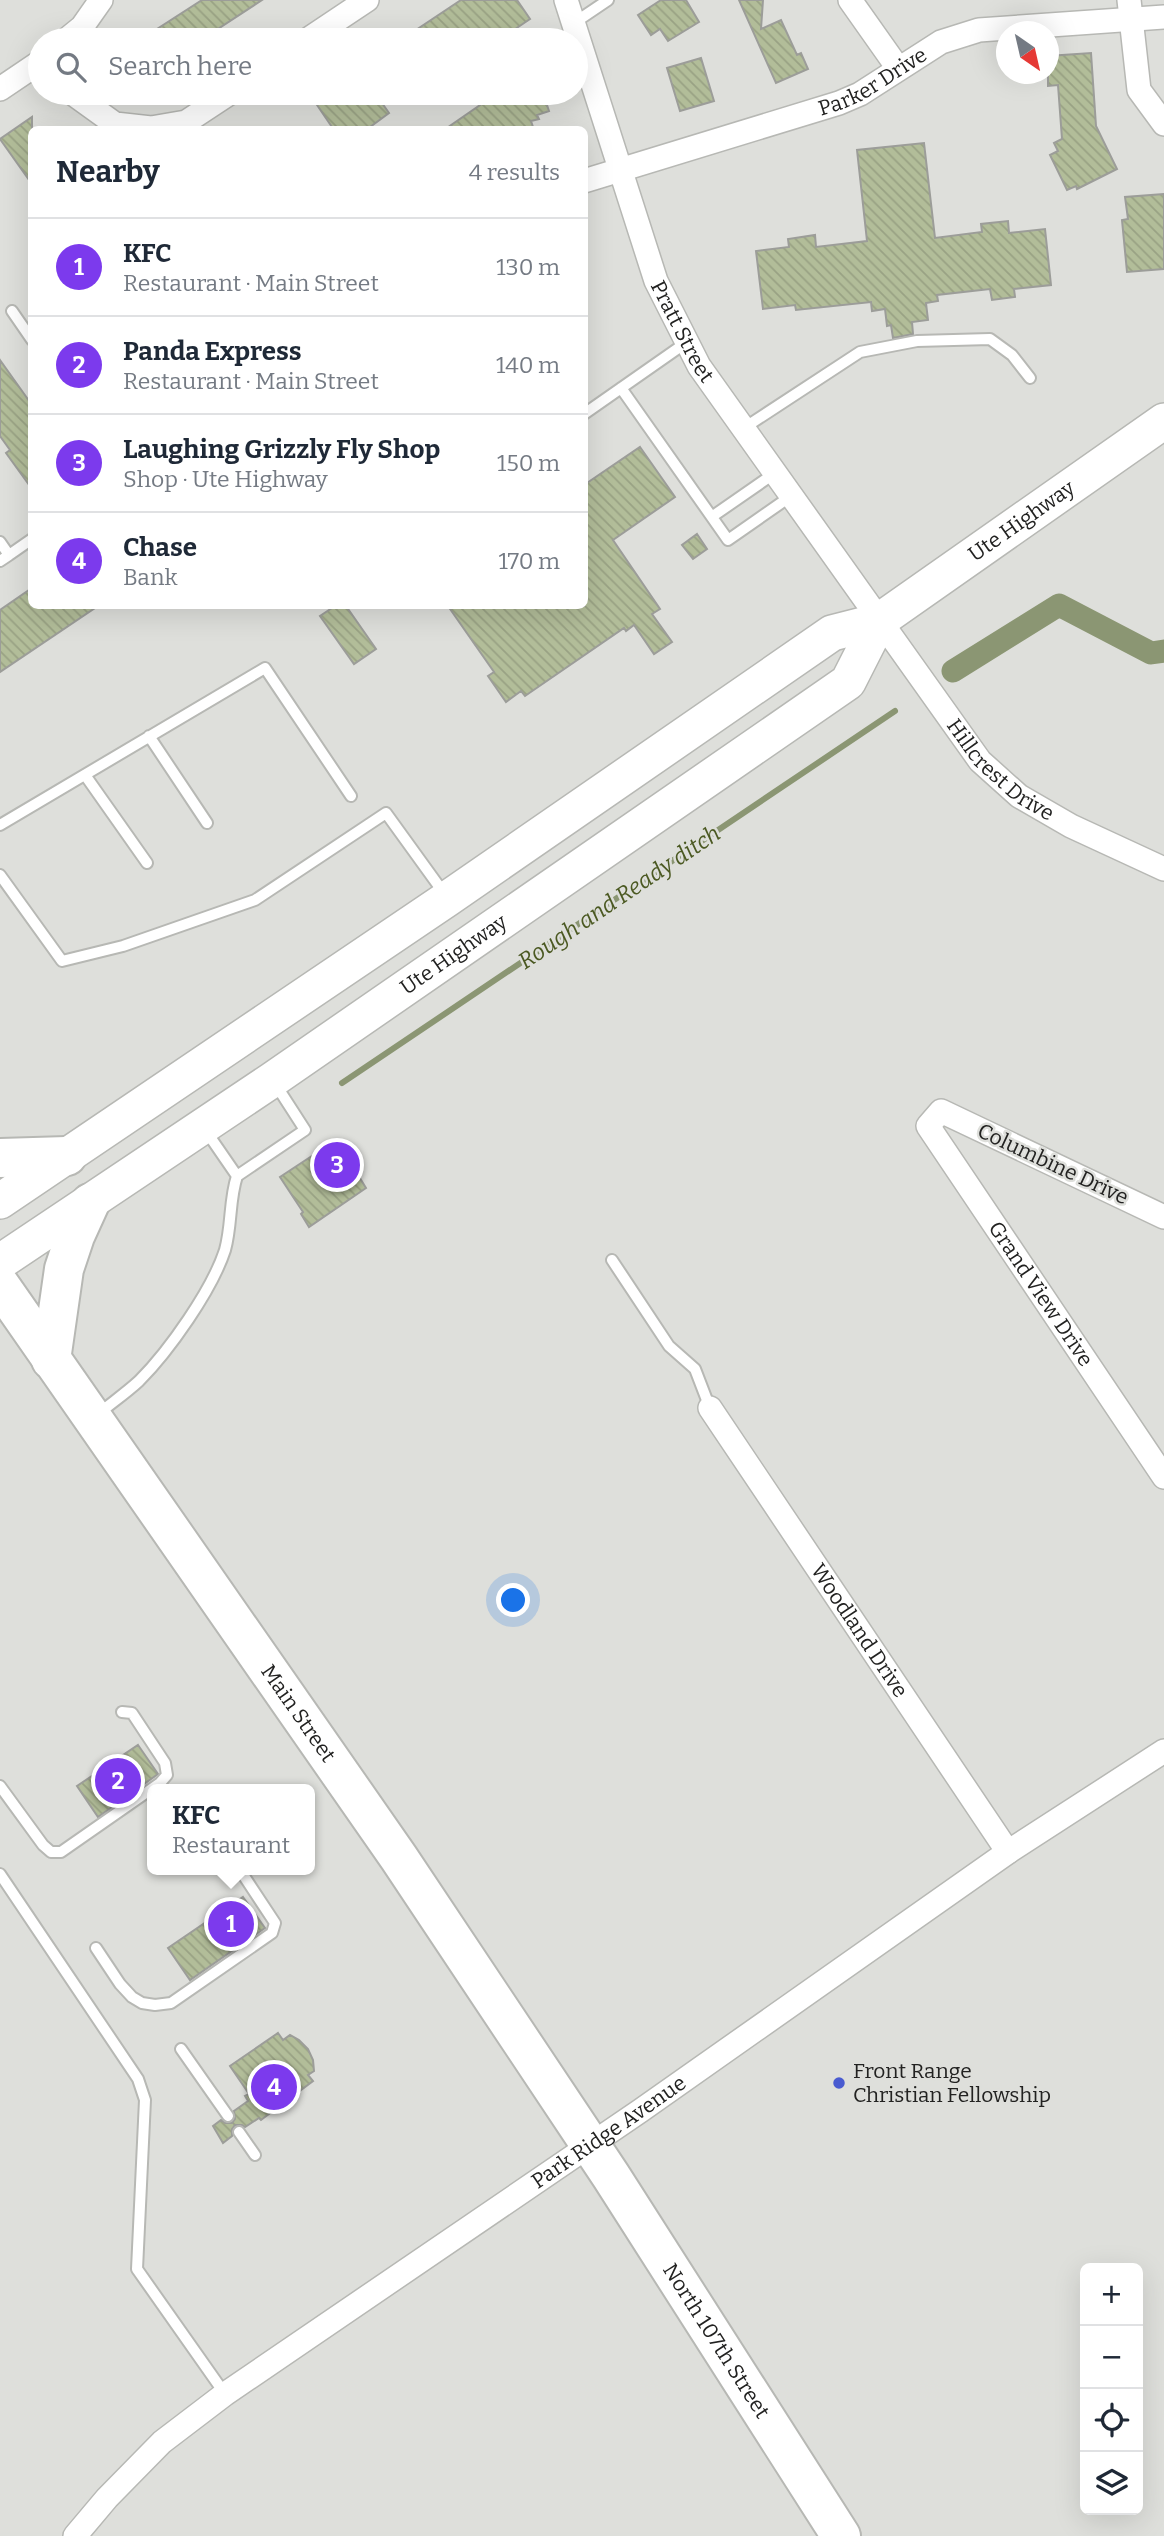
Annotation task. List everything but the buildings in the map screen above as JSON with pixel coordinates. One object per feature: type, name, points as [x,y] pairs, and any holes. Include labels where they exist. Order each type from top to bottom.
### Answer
[{"type":"highway","points":[[0,1158],[67,1156]]},
{"type":"highway","points":[[0,1338],[51,1360],[64,1269],[90,1203]]},
{"type":"highway","name":"Main Street","points":[[0,1285],[399,1858],[590,2145]]},
{"type":"highway","name":"North 107th Street","points":[[590,2145],[841,2536]]},
{"type":"main road","name":"Ute Highway","points":[[0,1201],[447,899],[831,633],[879,621],[1164,421]]},
{"type":"main road","name":"Ute Highway","points":[[0,1262],[272,1080],[848,682],[879,621]]},
{"type":"street","points":[[81,28],[101,0]]},
{"type":"street","points":[[325,28],[367,0]]},
{"type":"street","name":"Pratt Street","points":[[566,0],[576,28]]},
{"type":"street","points":[[850,0],[898,68]]},
{"type":"street","points":[[1130,10],[1139,90],[1164,124]]},
{"type":"street","name":"Parker Drive","points":[[588,180],[839,103],[860,93],[941,42],[979,30],[1130,10],[1164,17]]},
{"type":"street","name":"Pratt Street","points":[[588,68],[656,281],[699,366],[879,621]]},
{"type":"street","points":[[0,89],[28,70]]},
{"type":"street","points":[[89,105],[115,124],[133,126]]},
{"type":"street","points":[[163,126],[186,122],[212,105]]},
{"type":"street","name":"Hillcrest Drive","points":[[879,621],[980,761],[1019,796],[1071,826],[1164,869]]},
{"type":"street","name":"Columbine Drive","points":[[941,1111],[1164,1217]]},
{"type":"street","name":"Grand View Drive","points":[[941,1111],[928,1126],[1164,1477]]},
{"type":"street","name":"Woodland Drive","points":[[710,1408],[1008,1852]]},
{"type":"street","name":"Park Ridge Avenue","points":[[75,2536],[107,2498],[162,2442],[225,2394],[590,2145],[1008,1852],[1164,1751]]},
{"type":"lane","points":[[574,23],[608,0]]},
{"type":"lane","points":[[12,311],[28,334]]},
{"type":"lane","points":[[744,428],[860,352],[917,341],[990,339],[1003,346],[1030,378]]},
{"type":"lane","points":[[588,411],[687,342]]},
{"type":"lane","points":[[621,388],[728,540],[791,496]]},
{"type":"lane","points":[[713,516],[775,473]]},
{"type":"lane","points":[[0,542],[4,558],[28,543]]},
{"type":"lane","points":[[0,825],[265,668],[351,796]]},
{"type":"lane","points":[[149,736],[207,823]]},
{"type":"lane","points":[[85,775],[146,863]]},
{"type":"lane","points":[[0,875],[62,961],[123,946],[255,900],[386,813],[447,899]]},
{"type":"lane","points":[[92,1419],[150,1368],[208,1287],[230,1233],[231,1199],[237,1176],[305,1130],[272,1080]]},
{"type":"lane","points":[[203,1126],[237,1176]]},
{"type":"lane","points":[[612,1260],[669,1346],[695,1369],[710,1408]]},
{"type":"lane","points":[[122,1712],[132,1713],[165,1763],[167,1775],[159,1784]]},
{"type":"lane","points":[[0,1786],[51,1852],[61,1852],[147,1792]]},
{"type":"lane","points":[[0,1874],[138,2079],[145,2100],[137,2269],[225,2394]]},
{"type":"lane","points":[[96,1948],[132,1997],[142,2003],[171,2003],[272,1933],[275,1923],[243,1875]]},
{"type":"lane","points":[[181,2049],[228,2116]]},
{"type":"lane","points":[[239,2132],[255,2155]]},
{"type":"waterway","name":"Rough and Ready ditch","points":[[953,671],[1059,605],[1151,653],[1164,651]]},
{"type":"waterway","name":"Rough and Ready ditch","points":[[342,1083],[895,711]]},
{"type":"place","name":"Laughing Grizzly Fly Shop","points":[[337,1165]]},
{"type":"place","name":"Panda Express","points":[[118,1781]]},
{"type":"place","name":"KFC","points":[[231,1924]]},
{"type":"place","name":"Front Range Christian Fellowship","points":[[839,2083]]},
{"type":"place","name":"Chase","points":[[274,2087]]}]
